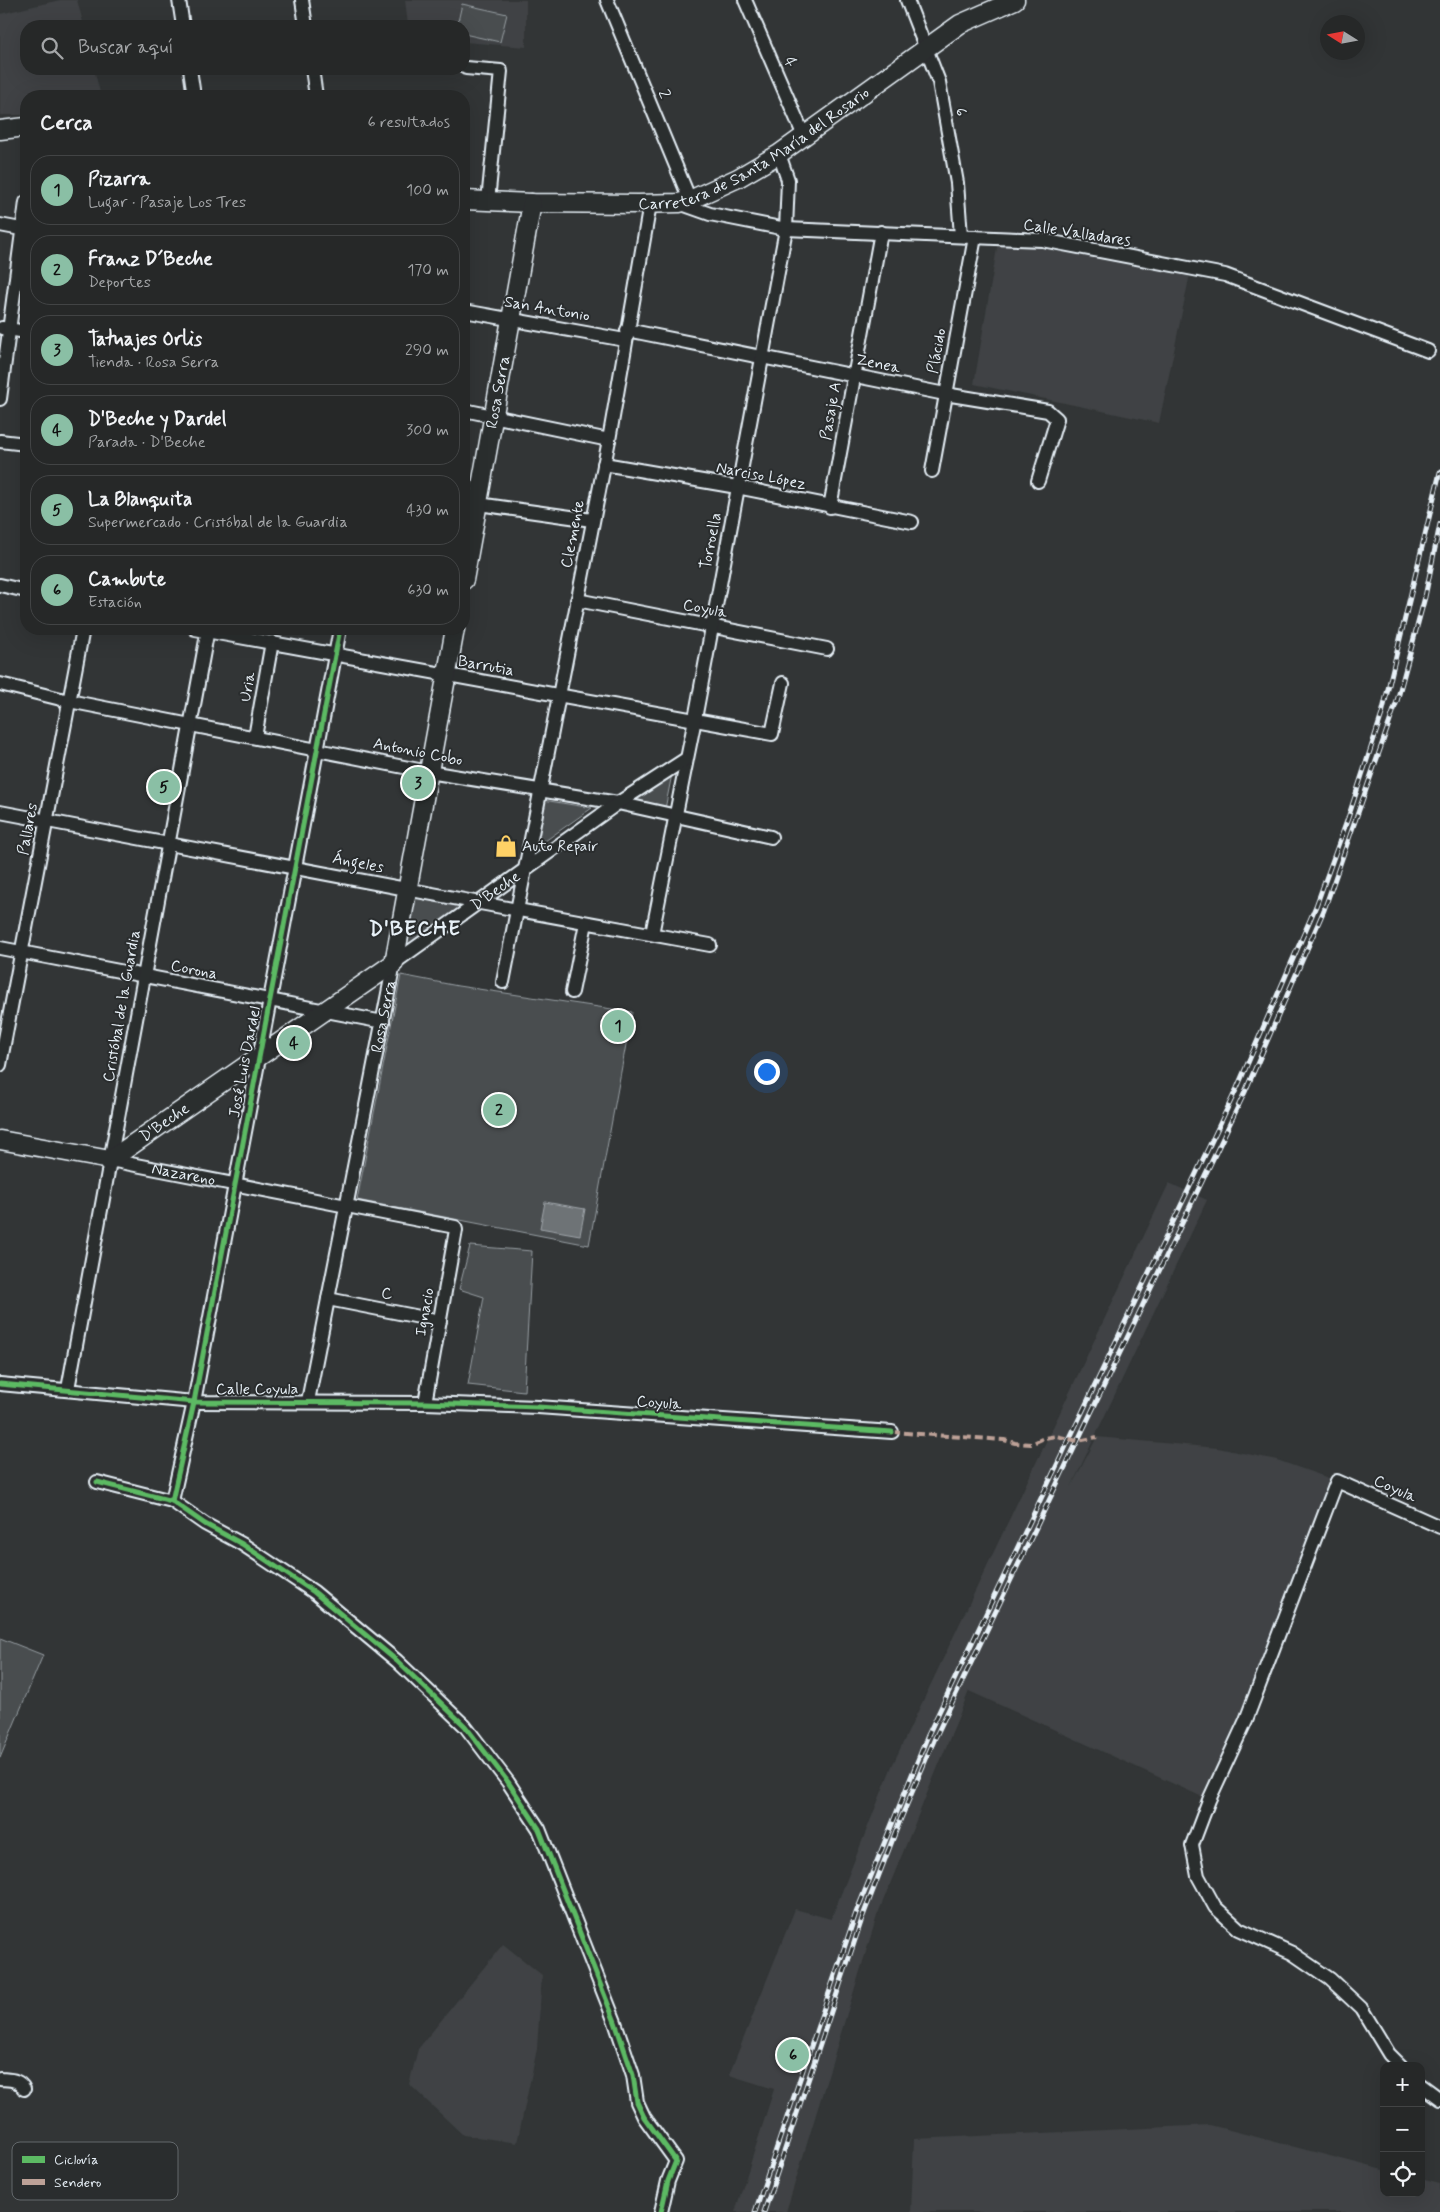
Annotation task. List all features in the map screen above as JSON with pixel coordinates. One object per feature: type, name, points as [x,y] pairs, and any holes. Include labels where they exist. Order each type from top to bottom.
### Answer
[{"type":"street","points":[[179,0],[182,20]]},
{"type":"street","points":[[302,0],[305,20]]},
{"type":"street","name":"2","points":[[607,0],[685,201]]},
{"type":"street","name":"4","points":[[746,0],[804,136]]},
{"type":"street","name":"6","points":[[907,0],[939,82],[957,183],[960,236]]},
{"type":"street","name":"Carretera de Santa María del Rosario","points":[[470,202],[650,204],[685,201],[738,178],[779,154],[926,46],[960,24],[1015,0]]},
{"type":"street","points":[[470,68],[501,71],[488,201]]},
{"type":"street","points":[[191,75],[193,90]]},
{"type":"street","points":[[313,75],[315,90]]},
{"type":"street","points":[[0,130],[20,128]]},
{"type":"street","name":"Torroella","points":[[652,934],[695,720],[786,229],[788,180],[779,154]]},
{"type":"street","name":"Calle Valladares","points":[[685,201],[710,214],[786,229],[1042,240],[1225,275],[1428,351]]},
{"type":"street","name":"Rosa Serra","points":[[471,503],[493,416],[532,203]]},
{"type":"street","name":"Clemente","points":[[503,982],[604,464],[650,204]]},
{"type":"street","points":[[0,225],[20,228]]},
{"type":"street","name":"Pasaje A","points":[[830,507],[881,232]]},
{"type":"street","name":"Plácido","points":[[932,470],[974,237]]},
{"type":"street","points":[[0,399],[4,328],[20,249]]},
{"type":"street","name":"San Antonio","points":[[470,312],[626,335]]},
{"type":"street","points":[[4,328],[20,331]]},
{"type":"street","name":"Zenea","points":[[626,335],[763,358],[945,394],[1048,411],[1057,420],[1038,481]]},
{"type":"street","points":[[470,411],[608,440]]},
{"type":"street","points":[[0,441],[20,443]]},
{"type":"street","name":"Narciso López","points":[[604,464],[737,487],[912,522]]},
{"type":"street","points":[[471,503],[592,520]]},
{"type":"street","points":[[0,585],[20,590]]},
{"type":"street","name":"Coyula","points":[[576,600],[827,649]]},
{"type":"street","name":"Pallares","points":[[0,1065],[81,635]]},
{"type":"street","name":"Cristóbal de la Guardia","points":[[68,1390],[190,724],[202,635]]},
{"type":"street","name":"Barrutia","points":[[232,635],[772,734],[783,683]]},
{"type":"street","name":"José Luis Dardel","points":[[172,1500],[194,1402],[339,635]]},
{"type":"street","name":"Rosa Serra","points":[[308,1401],[383,1022],[454,635]]},
{"type":"street","name":"Uria","points":[[255,738],[272,642]]},
{"type":"street","name":"Antonio Cobo","points":[[0,684],[69,700],[255,738],[317,748],[429,772],[618,803],[771,837]]},
{"type":"street","name":"D'Beche","points":[[110,1160],[325,1012],[618,803],[686,760]]},
{"type":"street","name":"Ángeles","points":[[0,812],[710,945]]},
{"type":"street","points":[[572,992],[586,923]]},
{"type":"street","name":"Corona","points":[[0,948],[383,1022]]},
{"type":"street","name":"Nazareno","points":[[0,1140],[455,1227]]},
{"type":"street","name":"Ignacio","points":[[425,1403],[455,1227]]},
{"type":"street","name":"C","points":[[328,1299],[440,1321]]},
{"type":"street","name":"Calle Coyula","points":[[0,1384],[194,1402],[425,1403]]},
{"type":"street","name":"Coyula","points":[[425,1403],[538,1406],[892,1432]]},
{"type":"street","name":"Coyula","points":[[1397,2062],[1389,2054],[1361,2008],[1330,1979],[1292,1953],[1239,1929],[1215,1907],[1198,1876],[1192,1844],[1209,1800],[1246,1720],[1337,1481],[1440,1527]]},
{"type":"street","points":[[97,1482],[172,1500],[205,1524],[242,1544],[314,1592],[397,1661],[465,1726],[508,1782],[539,1829],[568,1899],[618,2031],[633,2075],[637,2102],[644,2117],[676,2161],[668,2181],[661,2212]]},
{"type":"street","points":[[0,2079],[14,2080],[22,2084],[24,2090]]},
{"type":"street","points":[[1425,2088],[1440,2099]]},
{"type":"shaded area","points":[[60,0],[77,0],[82,20],[20,20],[20,75],[96,75],[99,90],[20,90],[20,115],[0,115],[0,14]]},
{"type":"shaded area","points":[[405,0],[526,0],[526,47],[470,42],[470,20],[407,20]]},
{"type":"shaded area","points":[[462,4],[507,14],[500,42],[470,35],[470,20],[458,20]]},
{"type":"shaded area","points":[[999,236],[1190,274],[1159,423],[974,384]]},
{"type":"shaded area","points":[[673,769],[665,809],[626,802]]},
{"type":"shaded area","points":[[543,800],[592,808],[535,848]]},
{"type":"shaded area","points":[[410,893],[466,904],[399,956]]},
{"type":"shaded area","points":[[401,975],[458,986],[632,1012],[589,1245],[357,1200]]},
{"type":"shaded area","points":[[1169,1183],[1207,1200],[1071,1487],[1097,1437],[1218,1448],[1277,1460],[1337,1481],[1209,1800],[969,1691],[877,1916],[786,2212],[735,2212],[774,2089],[729,2075],[795,1909],[831,1919],[892,1766]]},
{"type":"shaded area","points":[[545,1202],[585,1209],[580,1235],[540,1228]]},
{"type":"shaded area","points":[[470,1246],[532,1251],[524,1391],[468,1385],[484,1297],[459,1289]]},
{"type":"shaded area","points":[[0,1638],[43,1655],[0,1758]]},
{"type":"shaded area","points":[[503,1944],[542,1975],[537,2049],[517,2143],[463,2135],[409,2084],[418,2049]]},
{"type":"shaded area","points":[[1210,2125],[1380,2169],[1380,2197],[1425,2197],[1425,2180],[1440,2184],[1440,2212],[911,2212],[914,2139]]},
{"type":"railway","points":[[755,2212],[856,1913],[928,1735],[1237,1088],[1316,906],[1348,818],[1382,714],[1440,472]]},
{"type":"railway","points":[[764,2212],[863,1916],[935,1738],[1245,1092],[1324,910],[1397,701],[1425,597],[1440,524]]},
{"type":"marked path","points":[[892,1432],[1004,1440],[1031,1444],[1044,1438],[1056,1436],[1078,1441],[1097,1437]]},
{"type":"cycle path","points":[[172,1501],[194,1402],[339,635]]},
{"type":"cycle path","points":[[0,1384],[194,1402],[425,1403],[538,1407],[892,1432]]},
{"type":"cycle path","points":[[97,1482],[172,1501],[205,1524],[242,1544],[314,1592],[397,1661],[465,1726],[508,1782],[539,1829],[615,2022],[633,2075],[637,2102],[644,2117],[676,2161],[668,2181],[661,2212]]},
{"type":"place","name":"Tatuajes Orlis","points":[[418,783]]},
{"type":"place","name":"La Blanquita","points":[[164,787]]},
{"type":"place","name":"Auto Repair","points":[[506,846]]},
{"type":"place","name":"Pizarra","points":[[618,1026]]},
{"type":"place","name":"D'Beche y Dardel","points":[[294,1043]]},
{"type":"place","name":"Franz D´Beche","points":[[499,1110]]},
{"type":"place","name":"Cambute","points":[[793,2055]]},
{"type":"district","name":"D'BECHE","points":[[415,929]]}]
